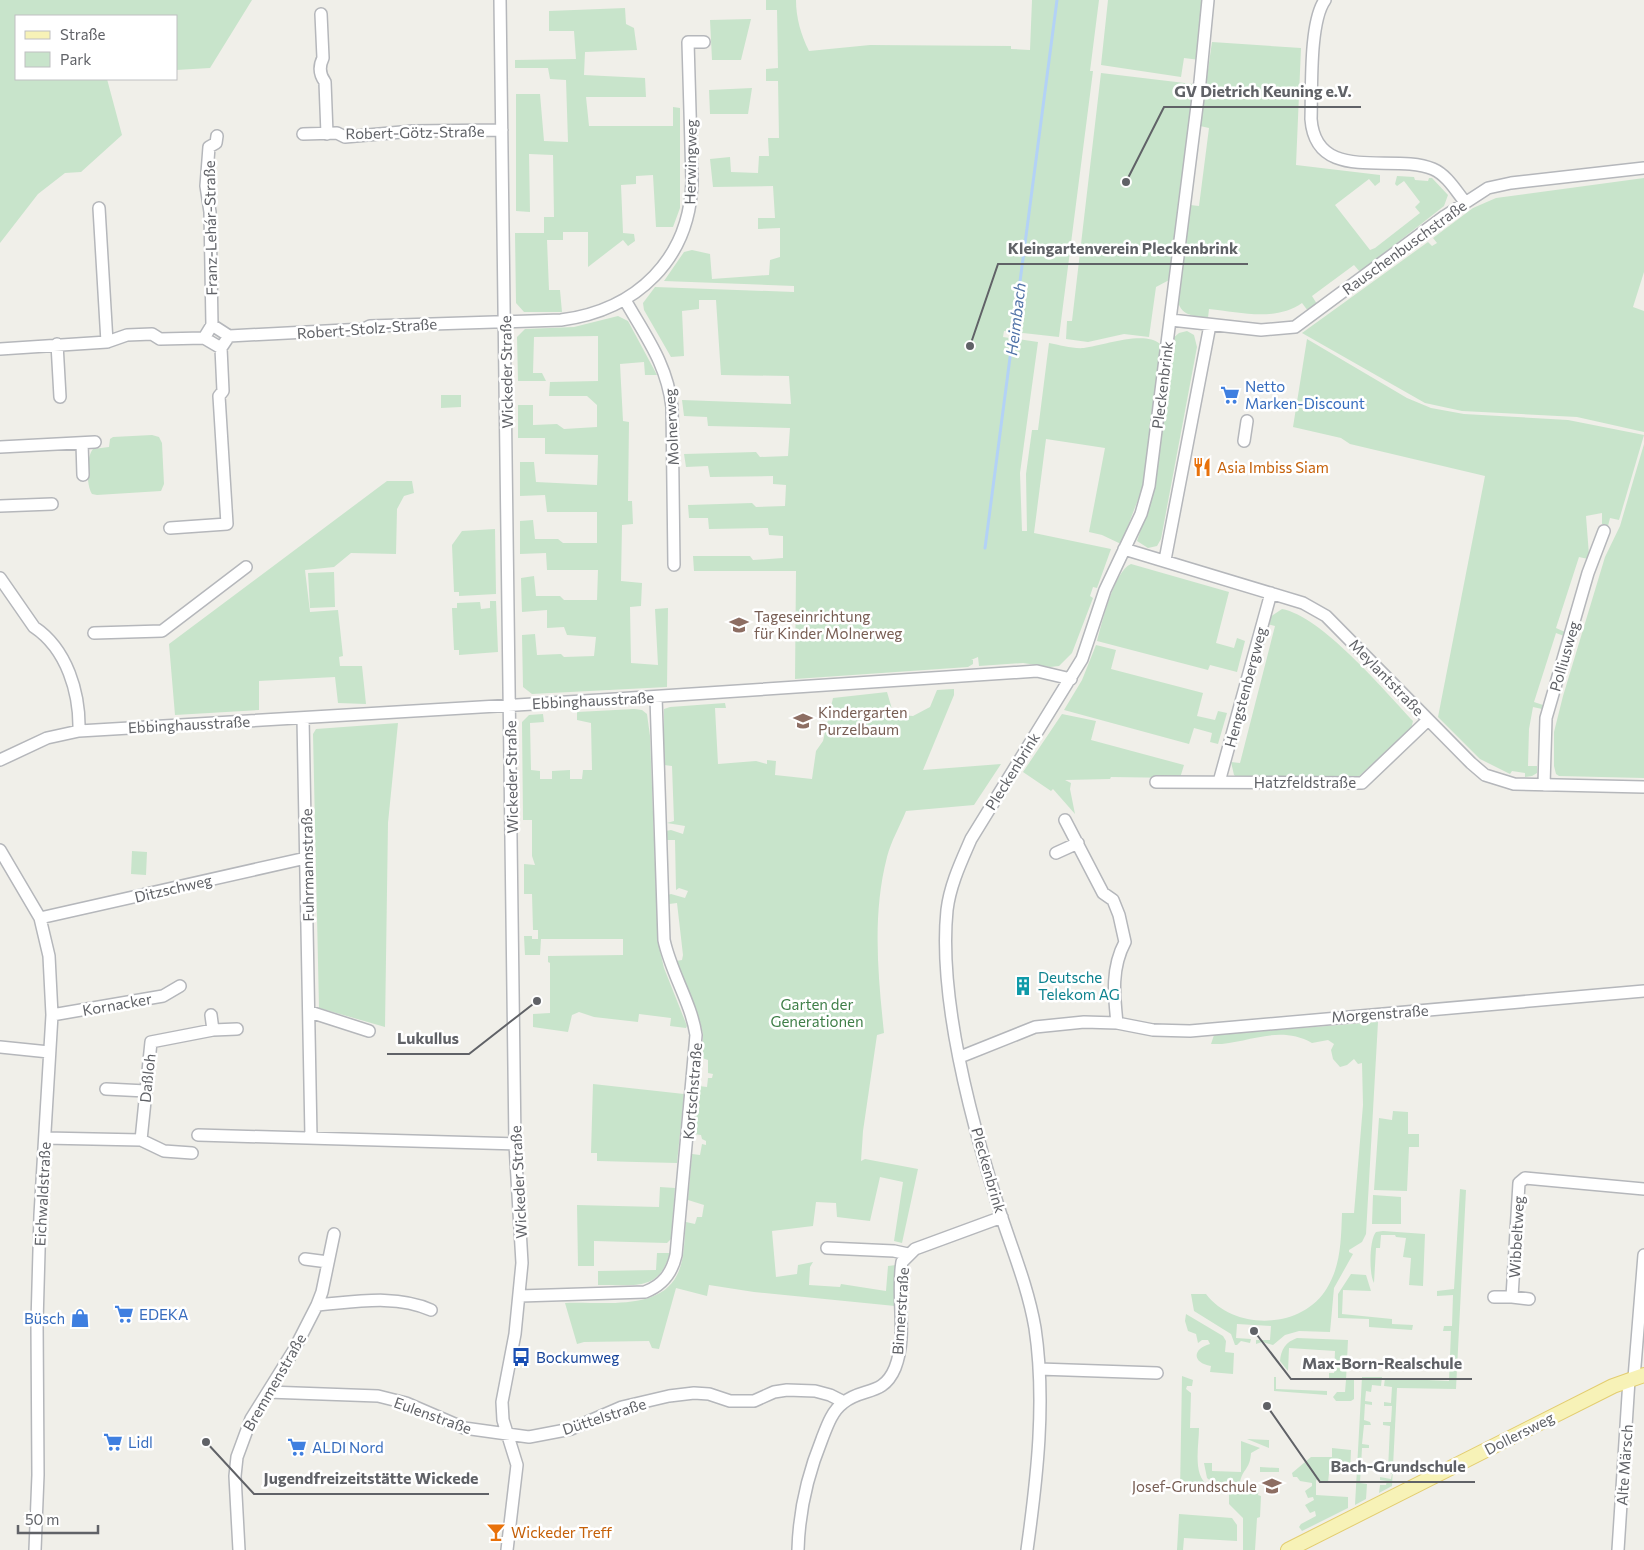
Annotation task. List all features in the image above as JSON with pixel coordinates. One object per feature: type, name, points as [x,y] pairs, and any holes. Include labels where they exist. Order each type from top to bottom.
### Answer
[{"type":"main road","name":"Dollersweg","points":[[1288,1550],[1557,1414],[1636,1377]]},
{"type":"street","name":"Wickeder Straße","points":[[500,0],[515,1144],[522,1247],[520,1296],[502,1402],[503,1420],[516,1457],[517,1475],[507,1550]]},
{"type":"street","name":"Pleckenbrink","points":[[1027,1550],[1038,1437],[1039,1369],[1030,1308],[1021,1271],[988,1175],[960,1057],[947,969],[946,938],[951,890],[981,819],[1082,659],[1100,602],[1141,514],[1149,486],[1171,320],[1208,0]]},
{"type":"street","points":[[1325,0],[1317,18],[1314,34],[1311,119],[1312,130],[1317,143],[1328,154],[1344,160],[1420,166],[1435,170],[1448,181],[1465,202]]},
{"type":"street","name":"Robert-Götz-Straße","points":[[321,14],[324,58],[320,64],[321,76],[325,82],[327,134]]},
{"type":"street","name":"Herwingweg","points":[[505,321],[582,317],[625,300],[643,288],[665,263],[685,225],[691,201],[688,42],[704,42]]},
{"type":"street","name":"Robert-Götz-Straße","points":[[303,134],[337,133],[345,136],[413,131],[502,130]]},
{"type":"street","name":"Franz-Lehár-Straße","points":[[212,325],[210,212],[206,186],[209,147],[216,144],[217,136]]},
{"type":"street","name":"Rauschenbuschstraße","points":[[1171,320],[1261,330],[1296,326],[1465,202],[1488,188],[1644,168]]},
{"type":"street","points":[[99,208],[107,342]]},
{"type":"street","name":"Molnerweg","points":[[625,300],[662,364],[670,388],[672,407],[674,565]]},
{"type":"street","name":"Robert-Stolz-Straße","points":[[229,336],[364,329],[370,326],[505,321]]},
{"type":"street","points":[[170,528],[227,524],[220,396],[224,390],[222,348],[229,336],[212,325],[204,338]]},
{"type":"street","points":[[1165,560],[1210,325]]},
{"type":"street","points":[[0,349],[107,342],[135,335],[152,334],[160,339],[204,338],[222,348]]},
{"type":"street","points":[[57,344],[60,397]]},
{"type":"street","points":[[1244,441],[1247,421]]},
{"type":"street","points":[[82,442],[83,475]]},
{"type":"street","points":[[0,447],[96,442]]},
{"type":"street","points":[[0,506],[52,504]]},
{"type":"street","name":"Polliusweg","points":[[1544,785],[1546,718],[1588,573],[1604,531]]},
{"type":"street","name":"Meylantstraße","points":[[1124,549],[1303,603],[1326,616],[1471,764],[1486,775],[1514,784],[1644,787]]},
{"type":"street","points":[[94,634],[162,632],[246,567]]},
{"type":"street","points":[[0,578],[34,627],[42,632],[62,660],[76,694],[79,731]]},
{"type":"street","name":"Hengstenbergweg","points":[[1219,782],[1271,593]]},
{"type":"street","name":"Ebbinghausstraße","points":[[0,760],[47,738],[79,731],[510,704],[656,697],[1036,671],[1071,679]]},
{"type":"street","name":"Kortschstraße","points":[[520,1296],[645,1292],[661,1284],[669,1275],[676,1254],[696,1035],[692,1014],[672,969],[664,932],[656,697]]},
{"type":"street","name":"Fuhrmannstraße","points":[[303,718],[312,1137]]},
{"type":"street","name":"Hatzfeldstraße","points":[[1156,782],[1362,783],[1428,720]]},
{"type":"street","points":[[1065,820],[1103,892],[1113,900],[1121,923],[1125,942],[1118,955],[1113,987],[1116,1023]]},
{"type":"street","points":[[1056,853],[1078,843]]},
{"type":"street","name":"Eichwaldstraße","points":[[0,850],[40,918],[49,956],[52,1015],[44,1138],[37,1323],[38,1475],[35,1550]]},
{"type":"street","name":"Ditzschweg","points":[[40,918],[306,858]]},
{"type":"street","name":"Kornacker","points":[[52,1015],[163,996],[180,986]]},
{"type":"street","name":"Morgenstraße","points":[[960,1057],[1013,1034],[1035,1027],[1084,1022],[1116,1023],[1153,1030],[1190,1031],[1644,991]]},
{"type":"street","points":[[310,1012],[369,1031]]},
{"type":"street","points":[[211,1016],[213,1030]]},
{"type":"street","name":"Daßloh","points":[[141,1140],[151,1042],[213,1030],[237,1029]]},
{"type":"street","points":[[0,1047],[49,1052]]},
{"type":"street","points":[[106,1089],[146,1091]]},
{"type":"street","points":[[198,1135],[515,1144]]},
{"type":"street","points":[[44,1138],[141,1140],[164,1152],[192,1153]]},
{"type":"street","name":"Wibbeltweg","points":[[1512,1298],[1519,1183],[1525,1178],[1644,1189]]},
{"type":"street","name":"Binnerstraße","points":[[844,1402],[879,1389],[888,1382],[895,1370],[900,1348],[902,1262],[908,1254],[915,1249],[1002,1217]]},
{"type":"street","name":"Bremmenstraße","points":[[239,1550],[235,1476],[236,1457],[244,1433],[294,1350],[317,1305],[334,1234]]},
{"type":"street","points":[[827,1248],[894,1251],[908,1254]]},
{"type":"street","name":"Alte Märsch","points":[[1618,1550],[1636,1377],[1644,1255]]},
{"type":"street","points":[[305,1259],[328,1262]]},
{"type":"street","name":"Wibbeltweg","points":[[1494,1297],[1529,1299]]},
{"type":"street","points":[[317,1305],[374,1301],[404,1302],[418,1304],[431,1310]]},
{"type":"street","points":[[1039,1369],[1157,1373]]},
{"type":"street","name":"Düttelstraße","points":[[508,1435],[529,1437],[571,1429],[622,1407],[694,1393],[709,1394],[730,1401],[754,1400],[774,1392],[787,1390],[815,1391],[830,1395],[844,1402]]},
{"type":"street","name":"Eulenstraße","points":[[268,1392],[378,1396],[406,1404],[464,1428],[508,1435]]},
{"type":"street","points":[[798,1550],[799,1518],[805,1487],[829,1422],[844,1402]]},
{"type":"green space","points":[[0,0],[252,0],[210,68],[178,70],[178,15],[15,15],[15,80],[107,80],[122,135],[81,172],[65,173],[38,194],[0,243]]},
{"type":"green space","points":[[766,0],[796,0],[799,26],[809,51],[870,45],[1011,46],[1011,49],[1030,50],[1032,0],[1099,0],[1090,71],[1093,71],[1059,337],[1004,331],[1003,337],[1038,342],[1020,473],[1022,531],[1027,531],[1026,474],[1032,430],[1038,430],[1049,343],[1084,348],[1144,338],[1160,344],[1161,351],[1144,484],[1121,544],[1102,535],[1089,532],[1105,448],[1046,439],[1034,533],[1111,549],[1097,588],[1093,587],[1090,596],[1093,598],[1072,653],[1059,666],[1050,667],[1023,663],[979,666],[978,657],[971,660],[973,660],[973,664],[968,667],[795,679],[796,571],[694,571],[693,556],[750,556],[753,560],[783,558],[783,536],[769,535],[768,528],[709,529],[708,518],[689,518],[688,505],[752,503],[756,507],[785,506],[786,485],[773,484],[773,476],[710,477],[708,466],[686,467],[684,454],[756,452],[760,457],[788,456],[790,428],[708,426],[707,417],[684,416],[682,400],[791,404],[789,376],[721,375],[716,300],[699,300],[699,309],[682,311],[684,356],[671,357],[644,310],[643,303],[655,287],[794,292],[794,286],[664,281],[684,252],[692,250],[710,254],[712,279],[769,275],[770,260],[780,257],[780,228],[758,229],[758,218],[775,218],[773,186],[713,187],[710,159],[730,157],[731,172],[758,173],[759,156],[769,156],[768,138],[779,138],[778,81],[766,81],[766,69],[778,68],[777,10],[766,10]]},
{"type":"green space","points":[[1108,0],[1205,0],[1200,60],[1184,58],[1181,77],[1101,65]]},
{"type":"green space","points":[[625,8],[626,24],[634,28],[637,50],[585,52],[584,75],[645,78],[646,97],[586,97],[589,126],[673,126],[673,107],[680,108],[680,208],[673,227],[656,227],[653,175],[636,176],[636,184],[621,185],[623,233],[634,234],[635,241],[628,246],[623,240],[588,267],[588,232],[563,232],[563,240],[547,240],[549,290],[560,290],[562,312],[524,312],[516,303],[515,233],[544,233],[544,217],[554,217],[553,155],[529,154],[530,212],[516,211],[516,94],[540,94],[544,141],[568,142],[566,80],[550,79],[548,68],[515,68],[515,60],[576,59],[574,31],[549,31],[549,11]]},
{"type":"green space","points":[[751,19],[741,60],[712,60],[710,20]]},
{"type":"green space","points":[[1212,42],[1301,48],[1296,165],[1380,175],[1380,182],[1375,186],[1369,179],[1335,205],[1370,250],[1420,213],[1415,207],[1420,202],[1404,181],[1397,186],[1395,184],[1397,176],[1414,177],[1415,180],[1428,181],[1429,178],[1432,178],[1448,195],[1444,206],[1360,272],[1354,265],[1312,296],[1317,304],[1308,311],[1302,303],[1292,309],[1269,314],[1209,309],[1208,318],[1188,314],[1184,312],[1179,304],[1177,298],[1190,205],[1199,206],[1209,128],[1200,126]]},
{"type":"green space","points":[[1101,73],[1193,84],[1195,87],[1171,279],[1156,287],[1149,337],[1124,334],[1088,342],[1066,339],[1067,321],[1072,321]]},
{"type":"green space","points":[[752,88],[748,114],[710,114],[709,90]]},
{"type":"green space","points":[[1644,178],[1644,272],[1633,307],[1644,311],[1644,432],[1577,417],[1462,411],[1425,403],[1302,333],[1428,242],[1432,246],[1437,243],[1433,238],[1473,208],[1496,198]]},
{"type":"green space","points":[[618,316],[628,321],[657,375],[645,375],[644,362],[620,364],[623,421],[629,422],[628,501],[632,501],[633,524],[622,525],[621,581],[642,583],[641,606],[630,607],[631,663],[658,665],[655,609],[668,608],[667,687],[532,694],[523,687],[522,635],[535,634],[537,655],[561,654],[564,657],[594,656],[596,637],[567,635],[564,627],[547,628],[547,610],[522,612],[521,578],[534,576],[536,596],[560,596],[564,600],[597,600],[598,570],[547,570],[546,553],[520,554],[520,521],[533,520],[535,539],[558,539],[563,543],[597,543],[597,512],[547,512],[545,495],[520,496],[520,462],[534,462],[536,482],[597,485],[598,455],[545,454],[545,438],[518,438],[518,405],[533,405],[533,425],[557,424],[564,429],[597,427],[597,405],[587,396],[549,396],[550,382],[598,381],[598,336],[534,337],[533,373],[542,373],[546,381],[518,381],[517,337],[525,329],[574,327]]},
{"type":"green space","points":[[1187,331],[1194,335],[1197,347],[1161,539],[1157,546],[1148,548],[1137,541],[1153,493],[1172,339],[1179,333]]},
{"type":"green space","points":[[1307,339],[1407,398],[1431,408],[1464,414],[1568,420],[1644,435],[1619,520],[1610,518],[1608,526],[1602,524],[1602,513],[1586,516],[1588,559],[1579,557],[1556,628],[1565,632],[1564,636],[1556,633],[1534,702],[1543,705],[1542,709],[1533,707],[1529,729],[1528,766],[1537,766],[1537,773],[1532,776],[1525,777],[1525,773],[1512,771],[1510,774],[1480,759],[1438,717],[1485,476],[1350,444],[1341,438],[1293,427]]},
{"type":"green space","points":[[441,395],[461,395],[461,407],[441,408]]},
{"type":"green space","points":[[152,435],[159,437],[162,443],[164,484],[161,491],[92,494],[88,471],[89,458],[93,449],[109,447],[110,439],[113,437]]},
{"type":"green space","points":[[1644,444],[1644,778],[1559,776],[1556,774],[1554,766],[1554,732],[1563,696],[1605,557],[1620,526]]},
{"type":"green space","points":[[387,481],[412,481],[414,493],[404,496],[397,509],[396,554],[351,553],[334,567],[305,570],[310,612],[338,610],[343,656],[339,657],[340,666],[362,666],[366,704],[338,703],[335,677],[259,681],[259,710],[175,715],[169,644]]},
{"type":"green space","points":[[495,529],[496,594],[459,596],[459,592],[454,592],[452,545],[462,531]]},
{"type":"green space","points":[[1131,564],[1229,592],[1216,643],[1234,648],[1237,638],[1245,641],[1237,672],[1210,665],[1208,670],[1097,641],[1114,587],[1119,576]]},
{"type":"green space","points":[[334,572],[335,607],[310,608],[308,573]]},
{"type":"green space","points":[[490,601],[496,601],[498,652],[459,655],[459,650],[454,650],[452,608],[457,608],[457,603],[480,602],[481,609],[490,608]]},
{"type":"green space","points":[[1282,609],[1298,615],[1315,625],[1333,639],[1413,721],[1411,729],[1358,777],[1349,779],[1238,778],[1234,775],[1231,762],[1240,763],[1275,626],[1267,624],[1270,617]]},
{"type":"green space","points":[[1096,645],[1116,650],[1111,669],[1203,693],[1197,716],[1215,720],[1218,711],[1227,713],[1218,744],[1210,742],[1212,733],[1194,728],[1189,744],[1064,710],[1082,680]]},
{"type":"green space","name":"Garten der Generationen","points":[[954,689],[954,695],[923,770],[1001,764],[974,805],[906,811],[889,851],[879,901],[878,967],[884,1033],[877,1035],[863,1131],[861,1161],[865,1159],[918,1169],[902,1243],[894,1241],[903,1182],[880,1177],[870,1221],[837,1217],[836,1203],[816,1202],[813,1226],[772,1231],[776,1277],[797,1274],[798,1265],[813,1262],[810,1267],[809,1285],[840,1287],[841,1284],[886,1291],[888,1266],[896,1265],[895,1306],[754,1292],[709,1285],[707,1296],[676,1288],[659,1349],[652,1348],[649,1341],[584,1342],[577,1344],[565,1303],[627,1302],[643,1300],[657,1295],[668,1287],[677,1275],[682,1263],[686,1222],[695,1224],[697,1217],[702,1217],[704,1205],[688,1200],[692,1154],[700,1155],[702,1144],[706,1145],[706,1141],[702,1139],[701,1135],[694,1134],[699,1086],[707,1087],[708,1078],[712,1078],[713,1074],[708,1073],[708,1060],[702,1058],[703,1034],[700,1022],[676,961],[682,960],[683,955],[677,903],[669,904],[668,895],[671,894],[685,898],[688,891],[679,888],[676,890],[675,840],[666,840],[666,831],[671,830],[683,834],[685,826],[667,823],[674,821],[672,766],[664,765],[664,709],[725,703],[726,708],[715,708],[718,764],[756,761],[767,764],[767,760],[776,761],[775,775],[812,779],[816,751],[823,741],[833,698],[887,692],[892,709],[899,715],[913,716],[930,707],[937,690]]},
{"type":"green space","points":[[642,710],[647,714],[650,736],[658,942],[664,968],[687,1026],[686,1028],[670,1026],[671,1018],[639,1014],[638,1022],[594,1017],[579,1012],[572,1015],[568,1032],[533,1027],[533,1014],[550,1013],[550,963],[548,962],[548,956],[623,955],[623,939],[541,939],[540,955],[525,955],[524,936],[532,936],[532,939],[538,939],[538,930],[533,930],[532,894],[524,894],[524,864],[535,865],[532,856],[532,820],[523,820],[522,722],[529,715],[543,714],[544,722],[530,723],[531,770],[540,771],[540,779],[552,779],[552,771],[570,770],[570,779],[582,779],[583,770],[592,770],[591,723],[577,720],[577,712]]},
{"type":"green space","points":[[1062,714],[1096,721],[1091,740],[1184,765],[1180,778],[1111,777],[1110,779],[1065,780],[1071,783],[1070,789],[1075,814],[1053,789],[1051,791],[1023,772]]},
{"type":"green space","points":[[398,723],[388,823],[385,1027],[319,1008],[313,734],[316,729]]},
{"type":"green space","points":[[132,851],[147,852],[146,875],[131,874]]},
{"type":"green space","points":[[1378,1022],[1366,1234],[1362,1242],[1349,1250],[1353,1254],[1334,1288],[1330,1332],[1299,1331],[1285,1335],[1273,1345],[1262,1342],[1256,1344],[1256,1340],[1270,1340],[1271,1326],[1237,1324],[1236,1338],[1251,1339],[1250,1343],[1241,1341],[1235,1345],[1231,1334],[1194,1311],[1191,1294],[1206,1294],[1218,1306],[1233,1315],[1268,1321],[1285,1318],[1301,1312],[1316,1302],[1332,1279],[1338,1261],[1342,1213],[1354,1213],[1363,1105],[1362,1063],[1358,1064],[1354,1059],[1347,1065],[1340,1067],[1333,1059],[1331,1050],[1334,1044],[1328,1040],[1312,1043],[1299,1037],[1273,1035],[1223,1044],[1211,1044],[1214,1035]]},
{"type":"green space","points":[[593,1084],[684,1094],[677,1163],[597,1161],[597,1153],[591,1153]]},
{"type":"green space","points":[[1393,1111],[1408,1112],[1408,1134],[1419,1134],[1419,1147],[1409,1147],[1407,1191],[1374,1190],[1379,1118],[1392,1120]]},
{"type":"green space","points":[[660,1187],[675,1188],[671,1239],[667,1243],[594,1241],[594,1266],[578,1266],[577,1205],[659,1207]]},
{"type":"green space","points":[[1460,1189],[1466,1190],[1456,1389],[1397,1388],[1392,1486],[1379,1493],[1380,1485],[1386,1485],[1387,1481],[1380,1480],[1380,1477],[1391,1479],[1392,1474],[1380,1472],[1380,1470],[1388,1470],[1390,1426],[1383,1425],[1383,1422],[1391,1422],[1392,1406],[1384,1406],[1384,1402],[1391,1403],[1392,1387],[1384,1386],[1385,1378],[1449,1381],[1451,1331],[1443,1331],[1444,1326],[1452,1326],[1453,1295],[1437,1296],[1437,1291],[1454,1289]]},
{"type":"green space","points":[[1373,1195],[1401,1197],[1401,1224],[1372,1224]]},
{"type":"green space","points":[[1376,1232],[1425,1234],[1423,1286],[1409,1285],[1411,1258],[1403,1257],[1406,1238],[1396,1237],[1395,1235],[1381,1235],[1380,1248],[1376,1248],[1374,1283],[1371,1265],[1372,1242]]},
{"type":"green space","points":[[657,1253],[670,1253],[659,1275],[652,1280],[643,1284],[633,1285],[598,1285],[598,1271],[656,1270]]},
{"type":"green space","points":[[1351,1274],[1366,1275],[1371,1291],[1343,1290],[1342,1314],[1392,1319],[1392,1324],[1413,1325],[1412,1330],[1369,1327],[1369,1319],[1338,1318],[1338,1294]]},
{"type":"green space","points":[[1186,1314],[1223,1336],[1226,1341],[1225,1352],[1234,1353],[1233,1374],[1210,1372],[1211,1366],[1200,1362],[1197,1352],[1210,1344],[1208,1340],[1202,1340],[1198,1343],[1196,1334],[1188,1331],[1185,1321]]},
{"type":"green space","points":[[1297,1338],[1348,1340],[1346,1380],[1329,1379],[1329,1373],[1334,1373],[1335,1351],[1289,1348],[1288,1371],[1280,1361],[1282,1353],[1287,1344]]},
{"type":"green space","points":[[1182,1376],[1193,1380],[1192,1386],[1187,1386],[1186,1389],[1191,1393],[1190,1428],[1199,1428],[1198,1468],[1204,1481],[1209,1486],[1259,1489],[1258,1495],[1261,1496],[1260,1517],[1257,1518],[1255,1550],[1243,1550],[1243,1518],[1229,1504],[1229,1493],[1180,1491]]},
{"type":"green space","points":[[1274,1377],[1276,1377],[1276,1389],[1327,1391],[1327,1395],[1274,1391]]},
{"type":"green space","points":[[1362,1377],[1382,1377],[1381,1386],[1372,1385],[1371,1392],[1366,1391],[1365,1401],[1372,1402],[1372,1405],[1365,1404],[1364,1420],[1370,1422],[1371,1425],[1364,1425],[1362,1444],[1369,1445],[1369,1448],[1362,1448],[1360,1483],[1367,1484],[1366,1499],[1355,1505]]},
{"type":"green space","points":[[1346,1380],[1354,1380],[1354,1399],[1351,1401],[1336,1401],[1333,1397],[1337,1392],[1345,1392]]},
{"type":"green space","points":[[1247,1439],[1269,1440],[1269,1448]]},
{"type":"green space","points":[[1241,1441],[1260,1448],[1251,1453],[1249,1463],[1240,1483],[1212,1482],[1207,1478],[1204,1463],[1212,1463],[1212,1471],[1241,1472]]},
{"type":"green space","points":[[1332,1448],[1351,1450],[1350,1474],[1329,1473],[1328,1483],[1316,1480],[1316,1495],[1348,1497],[1348,1508],[1302,1531],[1299,1527],[1301,1524],[1316,1516],[1315,1511],[1310,1513],[1305,1505],[1314,1500],[1313,1497],[1308,1498],[1305,1491],[1312,1486],[1312,1483],[1300,1481],[1297,1477],[1293,1477],[1292,1473],[1311,1457],[1332,1457]]},
{"type":"green space","points":[[1260,1467],[1279,1468],[1279,1472],[1260,1472]]},
{"type":"green space","points":[[1179,1514],[1232,1518],[1237,1525],[1237,1541],[1184,1538],[1183,1550],[1177,1550]]},
{"type":"waterway","name":"Heimbach","points":[[985,548],[1057,0]]},
{"type":"place","name":"GV Dietrich Keuning e.V.","points":[[1126,182]]},
{"type":"place","name":"Kleingartenverein Pleckenbrink","points":[[970,346]]},
{"type":"place","name":"Netto Marken-Discount","points":[[1230,395]]},
{"type":"place","name":"Asia Imbiss Siam","points":[[1202,467]]},
{"type":"place","name":"Tageseinrichtung für Kinder Molnerweg","points":[[739,625]]},
{"type":"place","name":"Kindergarten Purzelbaum","points":[[803,721]]},
{"type":"place","name":"Deutsche Telekom AG","points":[[1023,986]]},
{"type":"place","name":"Lukullus","points":[[537,1001]]},
{"type":"place","name":"EDEKA","points":[[124,1314]]},
{"type":"place","name":"Büsch","points":[[80,1318]]},
{"type":"place","name":"Max-Born-Realschule","points":[[1254,1331]]},
{"type":"place","name":"Bockumweg","points":[[521,1357]]},
{"type":"place","name":"Bach-Grundschule","points":[[1267,1406]]},
{"type":"place","name":"Lidl","points":[[113,1442]]},
{"type":"place","name":"Jugendfreizeitstätte Wickede","points":[[206,1442]]},
{"type":"place","name":"ALDI Nord","points":[[297,1447]]},
{"type":"place","name":"Josef-Grundschule","points":[[1272,1486]]},
{"type":"place","name":"Wickeder Treff","points":[[496,1532]]}]
